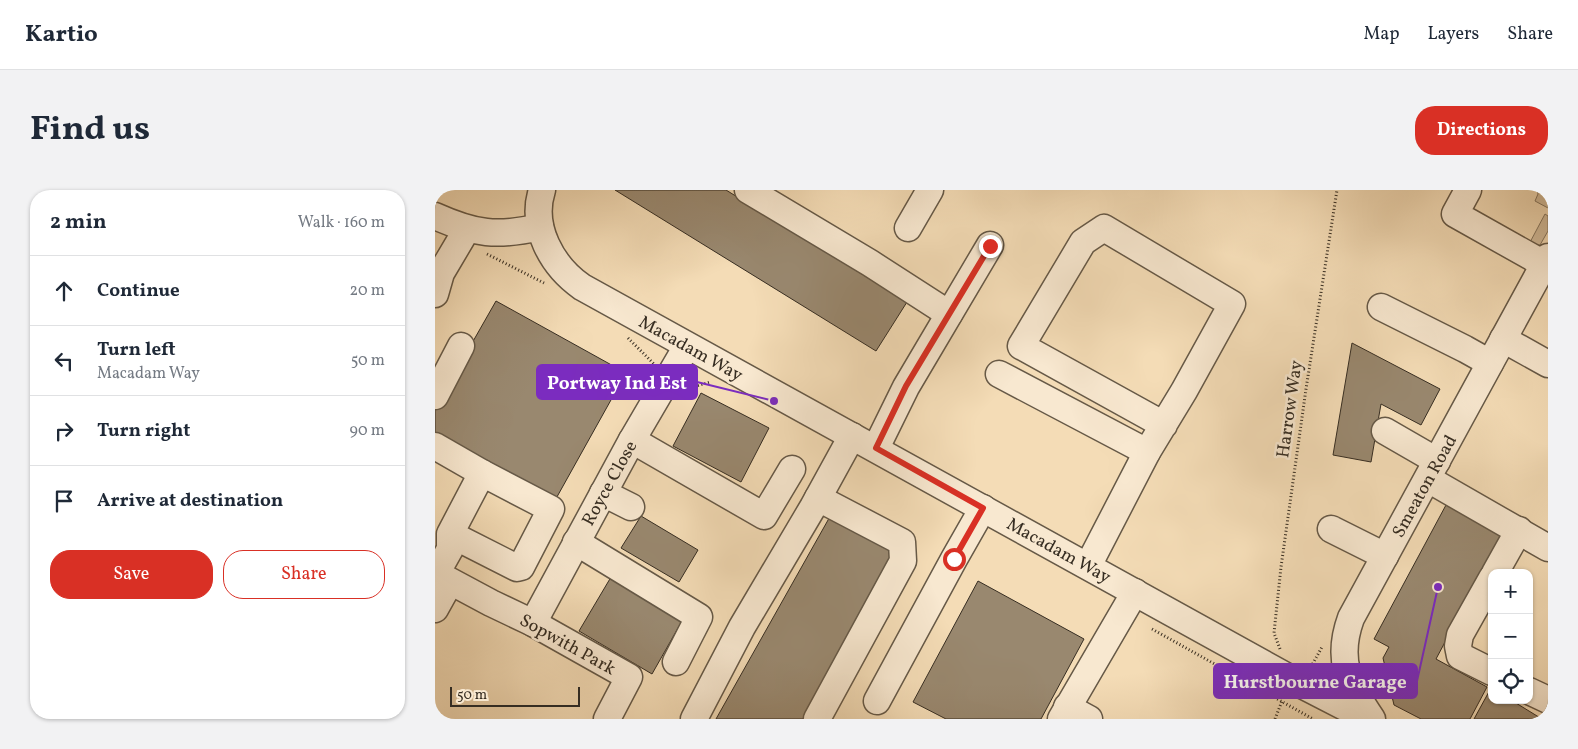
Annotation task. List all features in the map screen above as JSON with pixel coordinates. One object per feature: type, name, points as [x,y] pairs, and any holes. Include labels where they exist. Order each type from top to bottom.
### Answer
[{"type":"street","points":[[748,190],[870,263],[949,314]]},
{"type":"street","points":[[908,228],[930,190]]},
{"type":"street","points":[[1469,190],[1455,214],[1546,261]]},
{"type":"street","name":"Macadam Way","points":[[541,193],[538,215],[544,240],[557,263],[572,280],[687,346],[876,448],[1135,592],[1331,711],[1368,719]]},
{"type":"street","points":[[435,216],[482,233],[500,234],[540,227]]},
{"type":"street","points":[[1088,566],[1147,452],[1164,425],[1232,304],[1104,228],[1083,242],[1021,346],[1164,425]]},
{"type":"street","points":[[435,294],[441,273],[467,229]]},
{"type":"street","points":[[876,448],[906,386],[990,246]]},
{"type":"street","name":"Smeaton Road","points":[[1372,719],[1359,700],[1348,677],[1344,644],[1351,618],[1546,261]]},
{"type":"street","points":[[1381,307],[1490,363]]},
{"type":"street","points":[[1503,340],[1548,364]]},
{"type":"street","points":[[435,396],[461,346]]},
{"type":"street","name":"Royce Close","points":[[533,623],[603,493],[687,346]]},
{"type":"street","points":[[999,374],[1147,452]]},
{"type":"street","points":[[1385,431],[1432,470],[1548,548]]},
{"type":"street","points":[[694,719],[742,627],[852,436]]},
{"type":"street","points":[[633,440],[764,516],[792,469]]},
{"type":"street","points":[[435,446],[551,509],[521,567],[517,568],[451,534]]},
{"type":"street","points":[[435,609],[440,576],[450,550],[451,534],[482,473]]},
{"type":"street","points":[[603,493],[631,506]]},
{"type":"street","points":[[817,719],[903,560],[902,542],[818,498]]},
{"type":"street","points":[[877,701],[983,508]]},
{"type":"street","points":[[1331,529],[1385,556]]},
{"type":"street","points":[[1497,569],[1519,530]]},
{"type":"street","points":[[576,542],[699,616],[677,662]]},
{"type":"street","name":"Sopwith Park","points":[[440,576],[533,623],[629,677],[607,719]]},
{"type":"street","points":[[1488,585],[1460,635],[1458,646],[1460,656],[1488,670]]},
{"type":"street","points":[[1073,715],[1135,592]]},
{"type":"street","points":[[1533,692],[1548,700]]},
{"type":"path","name":"Harrow Way","points":[[1274,633],[1305,389],[1337,190]]},
{"type":"shaded area","points":[[1537,190],[1548,190],[1548,208],[1535,201],[1538,194]]},
{"type":"shaded area","points":[[1545,214],[1548,216],[1548,231],[1540,245],[1528,246]]},
{"type":"building","points":[[615,190],[726,190],[907,302],[876,351]]},
{"type":"building","points":[[496,301],[626,373],[553,504],[435,438],[435,408]]},
{"type":"building","points":[[1352,343],[1440,389],[1421,425],[1381,404],[1371,462],[1333,455]]},
{"type":"building","points":[[701,393],[769,428],[741,482],[673,446]]},
{"type":"building","points":[[1446,505],[1502,535],[1436,659],[1487,687],[1470,719],[1421,719],[1394,705],[1383,658],[1389,647],[1374,639]]},
{"type":"building","points":[[832,513],[898,550],[803,719],[716,719]]},
{"type":"building","points":[[641,516],[698,550],[679,582],[621,548]]},
{"type":"building","points":[[614,572],[686,614],[652,674],[579,631]]},
{"type":"building","points":[[978,581],[1084,639],[1041,719],[946,719],[913,702]]},
{"type":"building","points":[[1488,693],[1488,704],[1518,704],[1542,719],[1474,719]]},
{"type":"place","name":"Portway Ind Est","points":[[774,401]]},
{"type":"place","name":"Hurstbourne Garage","points":[[1438,587]]},
{"type":"route","points":[[954,559],[983,508],[876,448],[906,386],[990,246]]}]
